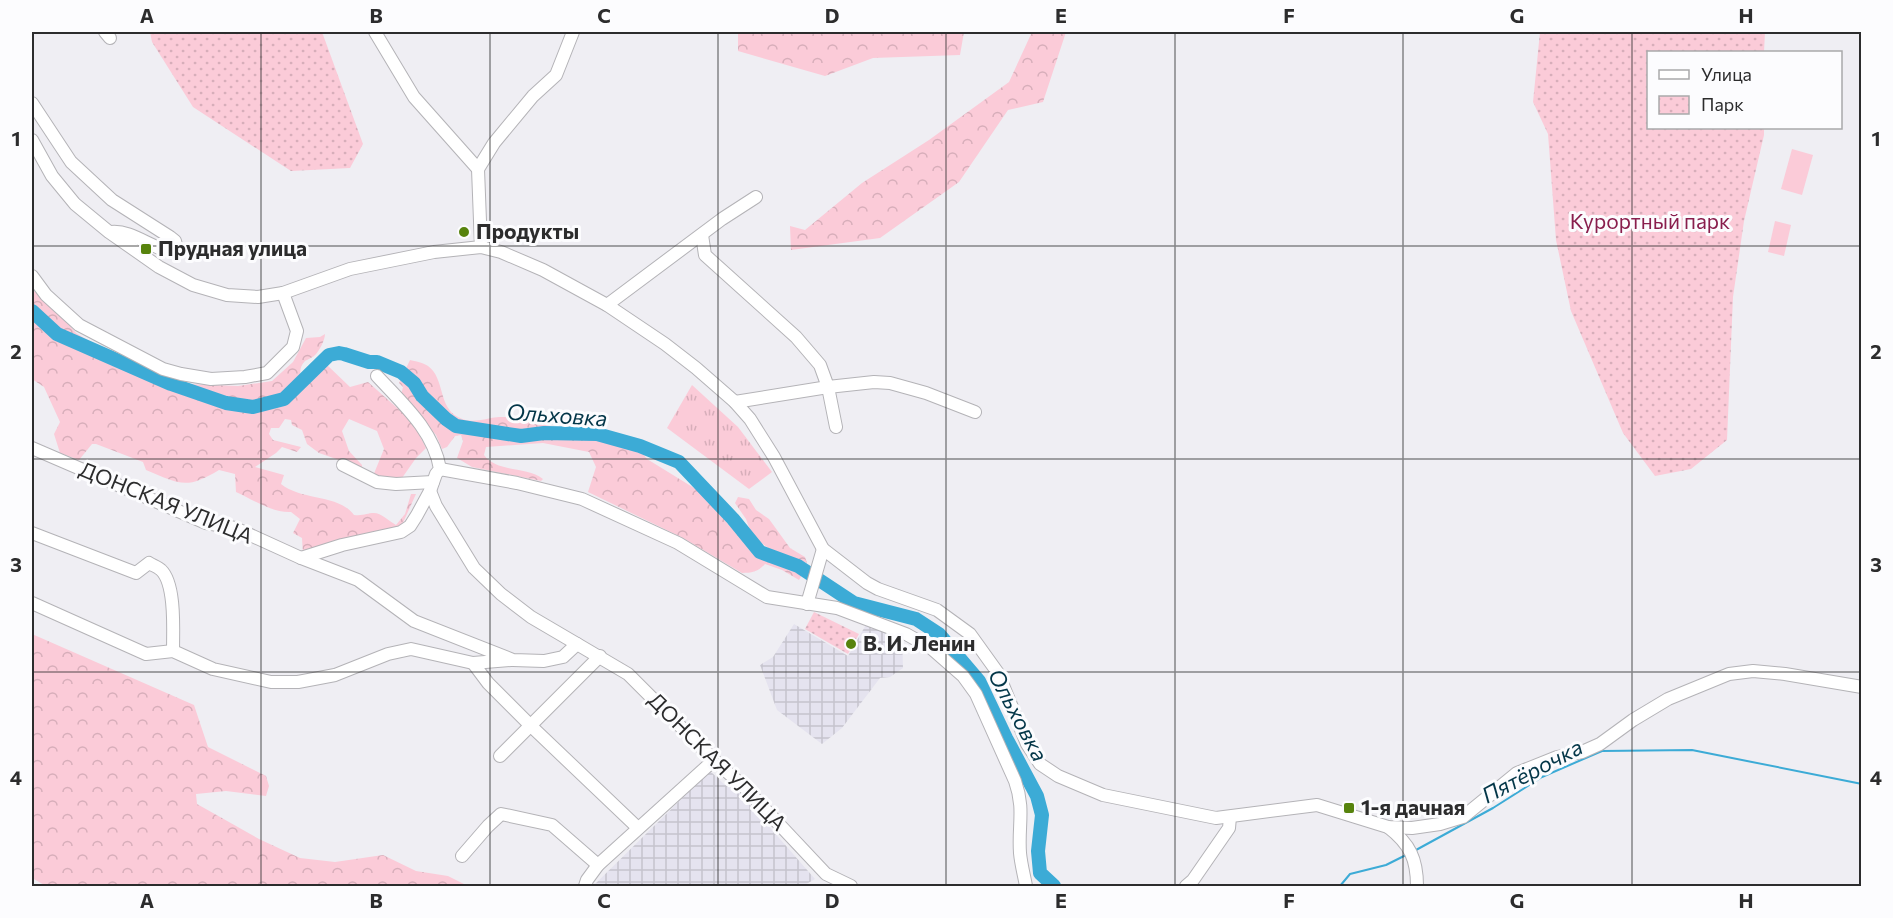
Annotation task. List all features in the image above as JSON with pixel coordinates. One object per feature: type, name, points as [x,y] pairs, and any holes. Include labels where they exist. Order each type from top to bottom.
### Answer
[{"type":"street","points":[[375,32],[414,97],[478,169]]},
{"type":"street","points":[[481,247],[478,169],[494,143],[533,96],[556,75],[573,32]]},
{"type":"street","points":[[32,103],[72,162],[111,200],[170,237],[176,245],[169,251],[122,232],[110,232]]},
{"type":"street","points":[[32,140],[52,176],[75,204],[159,267],[193,285],[227,295],[258,297],[283,293],[361,267],[434,252],[481,247],[501,252],[543,270],[637,323],[735,402],[750,419],[774,457],[823,549],[867,583],[937,610],[970,634],[998,673],[1030,749],[1040,764],[1084,789],[1102,795],[1202,816],[1230,817],[1317,805],[1388,827],[1413,828],[1440,824],[1463,817],[1516,773],[1557,756],[1582,752],[1600,744],[1633,720],[1668,699],[1729,674],[1753,671],[1785,674],[1862,687]]},
{"type":"street","points":[[607,305],[722,219],[756,197]]},
{"type":"street","points":[[702,235],[705,255],[796,338],[820,365],[828,387],[837,427]]},
{"type":"street","points":[[32,276],[46,295],[79,325],[163,369],[212,379],[267,373],[293,347],[297,332],[283,293]]},
{"type":"street","points":[[301,558],[342,545],[401,532],[410,526],[440,469],[438,456],[422,426],[377,376]]},
{"type":"street","points":[[735,402],[874,382],[890,383],[926,393],[975,412]]},
{"type":"street","name":"ДОНСКАЯ УЛИЦА","points":[[32,448],[206,523],[235,528],[301,558],[358,580],[414,621],[513,660],[544,660],[562,657],[577,644]]},
{"type":"street","points":[[343,465],[377,482],[431,487]]},
{"type":"street","points":[[440,469],[517,483],[582,499],[678,543],[767,597],[837,608],[906,634],[931,648],[963,676],[976,694],[1020,795],[1022,811],[1020,852],[1026,886]]},
{"type":"street","name":"ДОНСКАЯ УЛИЦА","points":[[431,487],[436,506],[474,568],[501,594],[531,617],[628,674],[744,787],[826,874],[851,886]]},
{"type":"street","points":[[32,533],[136,573],[148,563],[162,570],[169,585],[173,612],[173,651]]},
{"type":"street","points":[[807,604],[823,549]]},
{"type":"street","points":[[32,603],[146,654],[173,651],[213,669],[271,682],[298,682],[335,675],[388,654],[411,649],[473,663],[513,660]]},
{"type":"street","points":[[500,756],[600,656]]},
{"type":"street","points":[[473,663],[488,683],[638,828]]},
{"type":"street","points":[[585,886],[598,865],[714,760]]},
{"type":"street","points":[[462,856],[501,814],[552,825],[598,865]]},
{"type":"street","points":[[1186,886],[1193,880],[1229,828],[1230,817]]},
{"type":"street","points":[[1388,827],[1408,845],[1415,864],[1417,886]]},
{"type":"shaded area","points":[[867,623],[902,635],[903,668],[890,677],[880,678],[842,728],[822,744],[777,710],[760,665],[773,657],[794,624],[848,656]]},
{"type":"shaded area","points":[[710,771],[725,785],[736,789],[815,879],[803,886],[593,886]]},
{"type":"green space","points":[[150,32],[322,32],[363,144],[350,168],[291,171],[193,107],[152,42]]},
{"type":"green space","points":[[738,32],[964,32],[960,55],[873,58],[825,76],[738,51]]},
{"type":"green space","points":[[1032,32],[1066,32],[1043,102],[1008,110],[959,182],[880,238],[791,250],[790,226],[805,230],[862,183],[929,140],[1009,82]]},
{"type":"green space","name":"Курортный парк","points":[[1540,32],[1765,32],[1764,51],[1647,51],[1647,129],[1764,129],[1744,221],[1733,297],[1727,440],[1691,469],[1655,476],[1623,433],[1571,311],[1556,240],[1548,134],[1533,102]]},
{"type":"green space","points":[[1792,149],[1813,155],[1802,195],[1781,189]]},
{"type":"green space","points":[[1775,221],[1791,225],[1784,256],[1768,252]]},
{"type":"green space","points":[[32,289],[76,333],[97,346],[101,357],[178,390],[187,384],[238,386],[272,381],[293,362],[306,338],[320,337],[325,334],[318,352],[301,366],[300,375],[303,385],[326,364],[350,387],[368,382],[413,422],[426,448],[402,478],[390,479],[373,476],[384,449],[377,431],[349,419],[342,431],[349,451],[362,465],[362,472],[342,461],[319,453],[307,444],[302,430],[292,425],[291,420],[285,419],[279,428],[271,428],[269,434],[273,440],[301,447],[297,452],[282,447],[255,467],[284,475],[281,484],[299,493],[330,500],[347,508],[354,515],[377,513],[396,525],[405,514],[411,494],[416,494],[402,525],[303,555],[302,538],[293,533],[300,519],[291,512],[270,508],[236,492],[235,474],[219,470],[198,480],[183,483],[146,470],[143,462],[96,444],[92,444],[79,460],[60,453],[54,434],[60,422],[44,387],[32,379]]},
{"type":"green space","points":[[410,360],[426,365],[433,371],[447,406],[463,419],[473,421],[499,417],[526,419],[555,428],[568,437],[598,438],[640,450],[647,459],[699,491],[753,552],[803,573],[799,580],[782,570],[765,564],[755,572],[742,573],[683,538],[588,492],[596,467],[589,452],[543,443],[486,447],[484,455],[496,465],[529,472],[543,479],[541,481],[472,467],[457,458],[463,441],[461,435],[455,436],[447,447],[442,449],[436,435],[401,395],[403,387],[399,383]]},
{"type":"green space","points":[[692,385],[738,427],[772,472],[749,489],[667,428]]},
{"type":"green space","points":[[738,497],[749,499],[756,510],[769,519],[790,548],[805,557],[807,563],[780,556],[760,542],[750,530],[746,519],[735,503]]},
{"type":"green space","points":[[814,612],[859,634],[848,654],[805,629]]},
{"type":"green space","points":[[32,634],[194,705],[208,747],[266,776],[269,786],[266,796],[226,791],[196,794],[197,804],[259,839],[300,858],[335,862],[383,855],[416,871],[448,876],[468,886],[46,886],[32,878]]},
{"type":"waterway","name":"Ольховка","points":[[32,311],[57,334],[171,384],[226,403],[253,407],[284,399],[329,355],[339,353],[369,362],[377,362],[401,372],[414,383],[422,396],[456,426],[521,436],[544,433],[597,434],[640,446],[679,462],[733,519],[760,552],[798,566],[854,603],[916,619],[939,634],[979,681],[1037,796],[1042,815],[1038,851],[1040,873],[1054,886]]},
{"type":"waterway","name":"Пятёрочка","points":[[1416,850],[1493,808],[1542,777],[1602,751],[1692,750],[1862,784]]},
{"type":"waterway","name":"Пятёрочка","points":[[1340,886],[1350,874],[1386,865],[1408,854]]},
{"type":"place","name":"Продукты","points":[[464,232]]},
{"type":"place","name":"Прудная улица","points":[[146,249]]},
{"type":"place","name":"В. И. Ленин","points":[[851,644]]},
{"type":"place","name":"1-я дачная","points":[[1349,808]]}]
